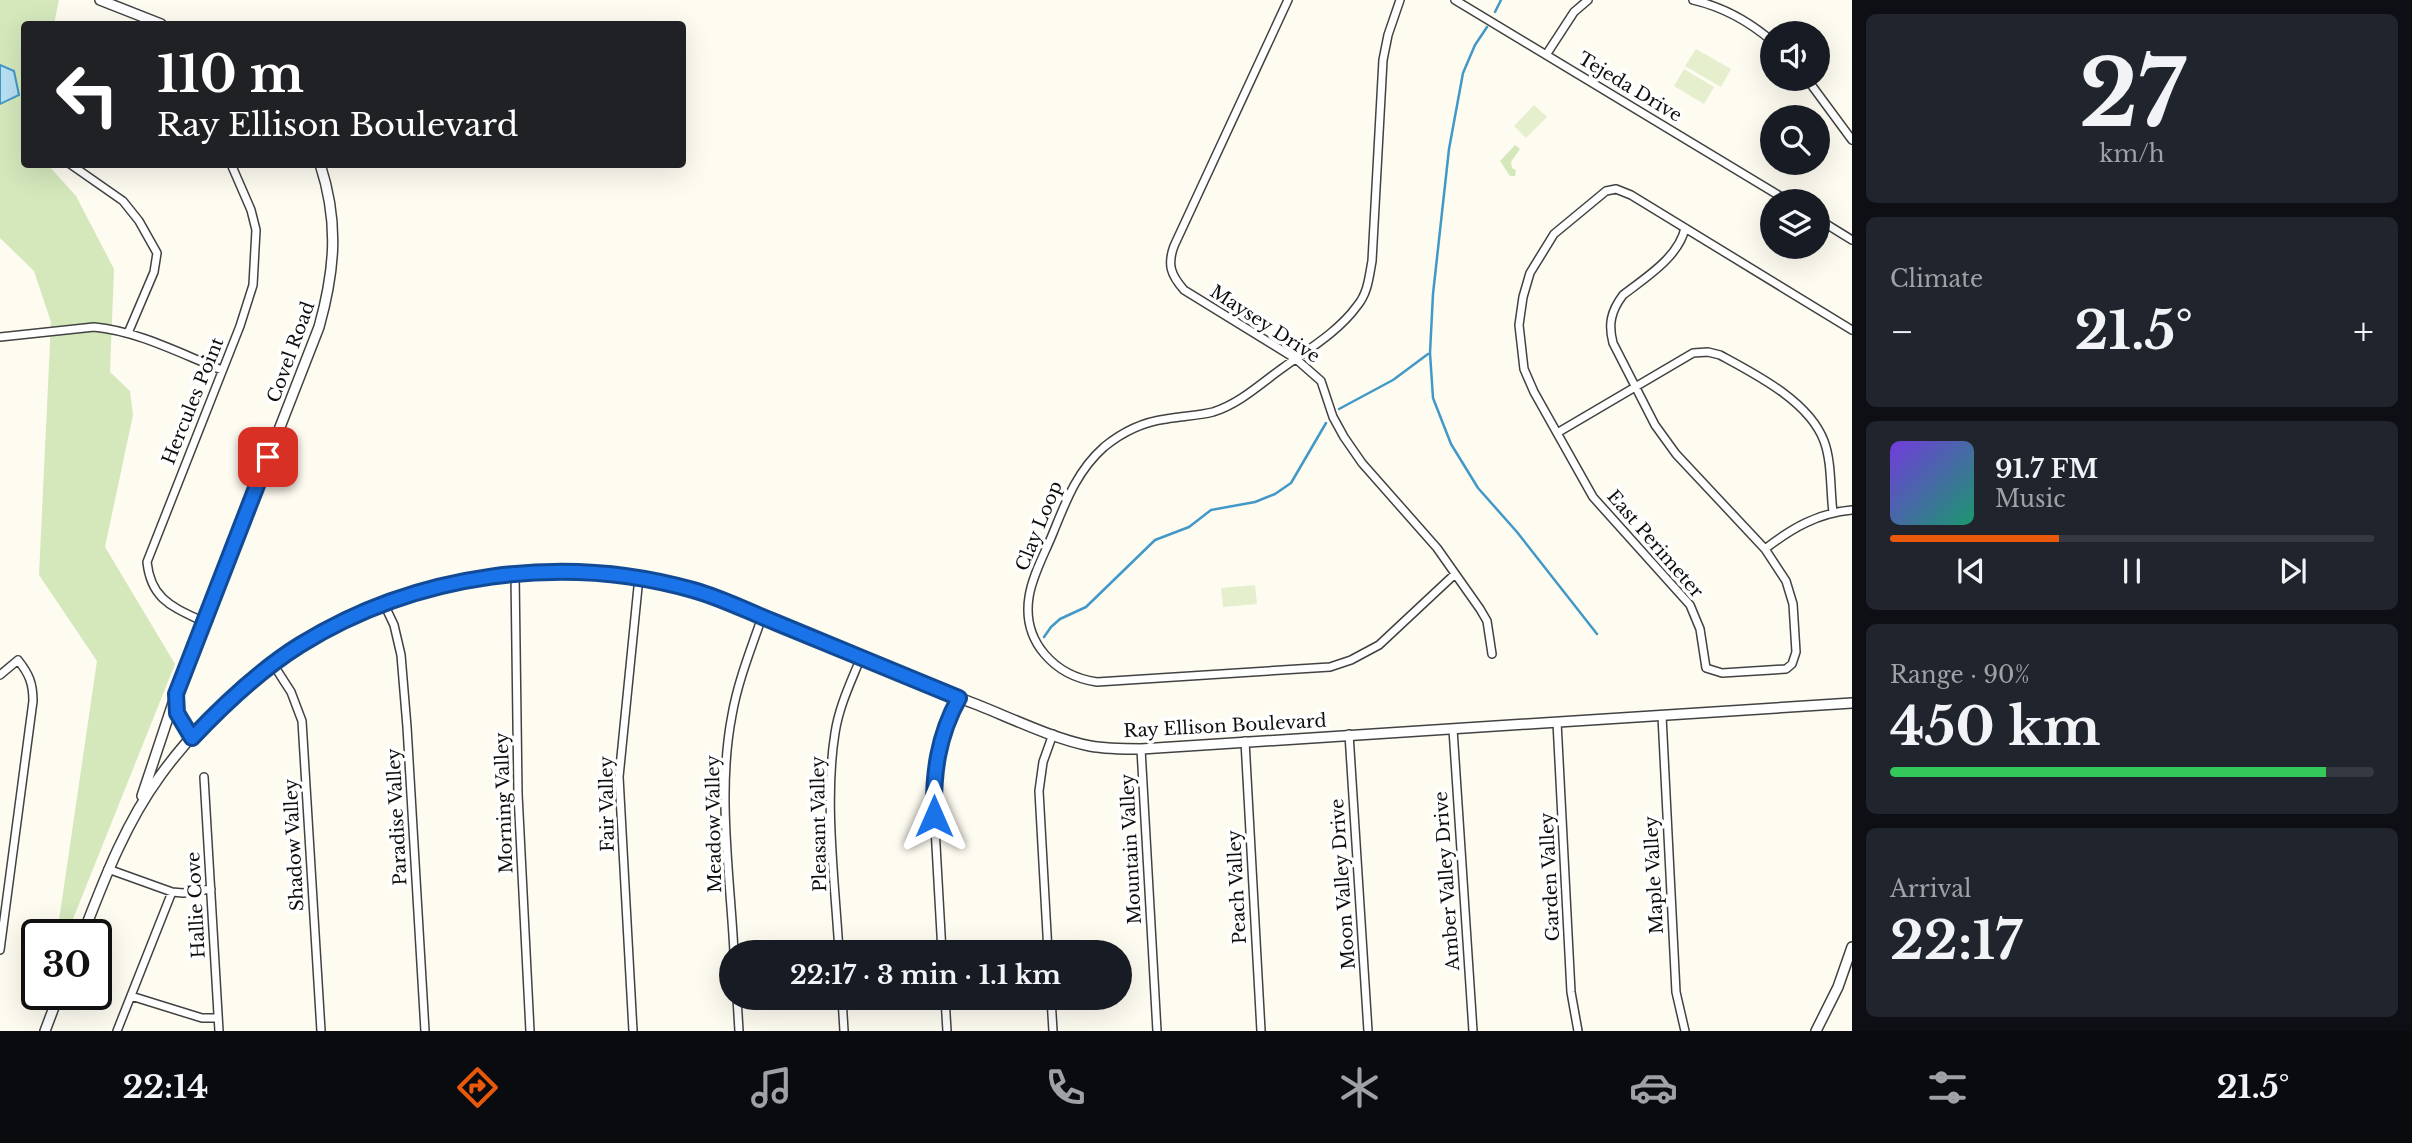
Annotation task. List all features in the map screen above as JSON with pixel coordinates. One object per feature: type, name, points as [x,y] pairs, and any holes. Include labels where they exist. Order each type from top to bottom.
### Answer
[{"type":"street","points":[[100,0],[153,21]]},
{"type":"street","name":"Maysey Drive","points":[[1288,0],[1179,234],[1170,262],[1173,276],[1184,290],[1296,359],[1321,381],[1344,437],[1362,463],[1437,548],[1487,621],[1492,654]]},
{"type":"street","name":"Clay Loop","points":[[1400,0],[1383,60],[1372,261],[1367,289],[1352,313],[1241,399],[1203,414],[1164,419],[1136,427],[1114,440],[1093,458],[1072,486],[1031,587],[1029,615],[1039,648],[1057,667],[1066,673],[1097,682],[1330,667],[1351,660],[1379,645],[1455,574]]},
{"type":"street","name":"Tejeda Drive","points":[[1455,0],[1768,189]]},
{"type":"street","points":[[1546,55],[1574,12],[1588,0]]},
{"type":"street","points":[[1693,0],[1726,11],[1760,32]]},
{"type":"street","points":[[1816,91],[1852,140]]},
{"type":"street","points":[[76,168],[123,201],[139,221],[157,253],[154,272],[128,333]]},
{"type":"street","name":"Hercules Point","points":[[204,622],[165,601],[149,578],[147,562],[249,302],[253,285],[256,230],[251,210],[233,168]]},
{"type":"street","name":"Covel Road","points":[[136,813],[176,694],[319,327],[329,290],[334,241],[328,188],[321,168]]},
{"type":"street","name":"East Perimeter","points":[[1685,228],[1616,188],[1603,193],[1571,218],[1546,245],[1530,273],[1519,325],[1524,369],[1534,392],[1593,497],[1690,605],[1700,629],[1704,662],[1710,670],[1722,673],[1779,670],[1792,664],[1796,652],[1790,590],[1782,572],[1765,549]]},
{"type":"street","points":[[1830,226],[1850,238],[1852,229]]},
{"type":"street","points":[[1852,330],[1685,228],[1684,235],[1669,257],[1623,295],[1610,319],[1609,331],[1655,425],[1676,454],[1765,549],[1794,527],[1833,512],[1852,510]]},
{"type":"street","points":[[0,337],[94,327],[128,333],[222,370]]},
{"type":"street","points":[[1557,433],[1693,353],[1709,352],[1731,361],[1789,397],[1809,415],[1824,441],[1833,512]]},
{"type":"street","name":"Ray Ellison Boulevard","points":[[89,919],[108,869],[136,813],[160,776],[217,711],[273,664],[299,645],[384,604],[442,585],[515,574],[592,574],[639,578],[709,595],[959,698],[1091,746],[1141,749],[1852,703]]},
{"type":"street","name":"Morning Valley","points":[[515,574],[518,794],[530,1031]]},
{"type":"street","name":"Fair Valley","points":[[633,1031],[620,777],[639,578]]},
{"type":"street","name":"Paradise Valley","points":[[384,604],[401,655],[425,1031]]},
{"type":"street","name":"Meadow Valley","points":[[733,940],[726,809],[727,757],[732,715],[762,617]]},
{"type":"street","name":"Pleasant Valley","points":[[838,940],[831,806],[832,760],[841,709],[861,657]]},
{"type":"street","points":[[0,675],[18,660],[33,684],[0,950]]},
{"type":"street","name":"Shadow Valley","points":[[273,664],[291,692],[302,722],[321,1031]]},
{"type":"street","points":[[176,694],[177,713],[192,738]]},
{"type":"street","points":[[942,940],[934,779],[936,757],[944,730],[959,698]]},
{"type":"street","name":"Maple Valley","points":[[1662,716],[1676,992],[1685,1031]]},
{"type":"street","name":"Garden Valley","points":[[1557,722],[1571,992],[1578,1031]]},
{"type":"street","name":"Amber Valley Drive","points":[[1452,729],[1473,1031]]},
{"type":"street","points":[[1047,940],[1039,790],[1042,762],[1053,734]]},
{"type":"street","name":"Moon Valley Drive","points":[[1349,734],[1368,1031]]},
{"type":"street","name":"Peach Valley","points":[[1245,741],[1261,1031]]},
{"type":"street","name":"Mountain Valley","points":[[1141,749],[1157,1031]]},
{"type":"street","name":"Hallie Cove","points":[[204,777],[219,1031]]},
{"type":"street","points":[[108,869],[172,892],[183,893],[211,888]]},
{"type":"street","points":[[117,1031],[172,892]]},
{"type":"street","points":[[1816,1031],[1838,987],[1852,947]]},
{"type":"street","points":[[131,996],[202,1018],[218,1017]]},
{"type":"street","points":[[45,1031],[54,1010]]},
{"type":"street","points":[[738,1010],[739,1031]]},
{"type":"street","points":[[843,1010],[844,1031]]},
{"type":"street","points":[[946,1010],[947,1031]]},
{"type":"street","points":[[1052,1010],[1053,1031]]},
{"type":"green space","points":[[0,0],[59,0],[55,21],[21,21],[21,168],[51,168],[76,196],[114,269],[110,372],[130,391],[133,415],[105,547],[175,664],[73,919],[59,919],[97,661],[39,575],[51,322],[34,271],[0,238]]},
{"type":"green space","points":[[1696,49],[1731,69],[1721,87],[1685,66]]},
{"type":"green space","points":[[1684,69],[1714,87],[1704,104],[1674,86]]},
{"type":"green space","points":[[1534,105],[1547,117],[1526,138],[1514,126]]},
{"type":"green space","points":[[1515,145],[1520,149],[1511,162],[1512,168],[1516,170],[1515,176],[1510,176],[1500,161]]},
{"type":"green space","points":[[1255,585],[1257,604],[1223,607],[1221,588]]},
{"type":"water","points":[[0,65],[14,71],[19,95],[0,104]]},
{"type":"waterway","points":[[1495,12],[1501,0]]},
{"type":"waterway","points":[[1487,27],[1475,45],[1463,73],[1449,149],[1433,294],[1430,353],[1433,398],[1451,444],[1478,488],[1517,532],[1597,634]]},
{"type":"waterway","points":[[1339,409],[1393,380],[1428,354]]},
{"type":"waterway","points":[[1044,637],[1060,619],[1086,607],[1155,540],[1189,527],[1211,510],[1255,502],[1275,494],[1291,483],[1326,423]]},
{"type":"route","points":[[268,457],[176,694],[177,713],[192,738],[217,711],[299,645],[342,622],[394,600],[442,585],[492,576],[541,573],[639,578],[709,595],[959,698],[950,714],[936,757],[934,816]]}]
